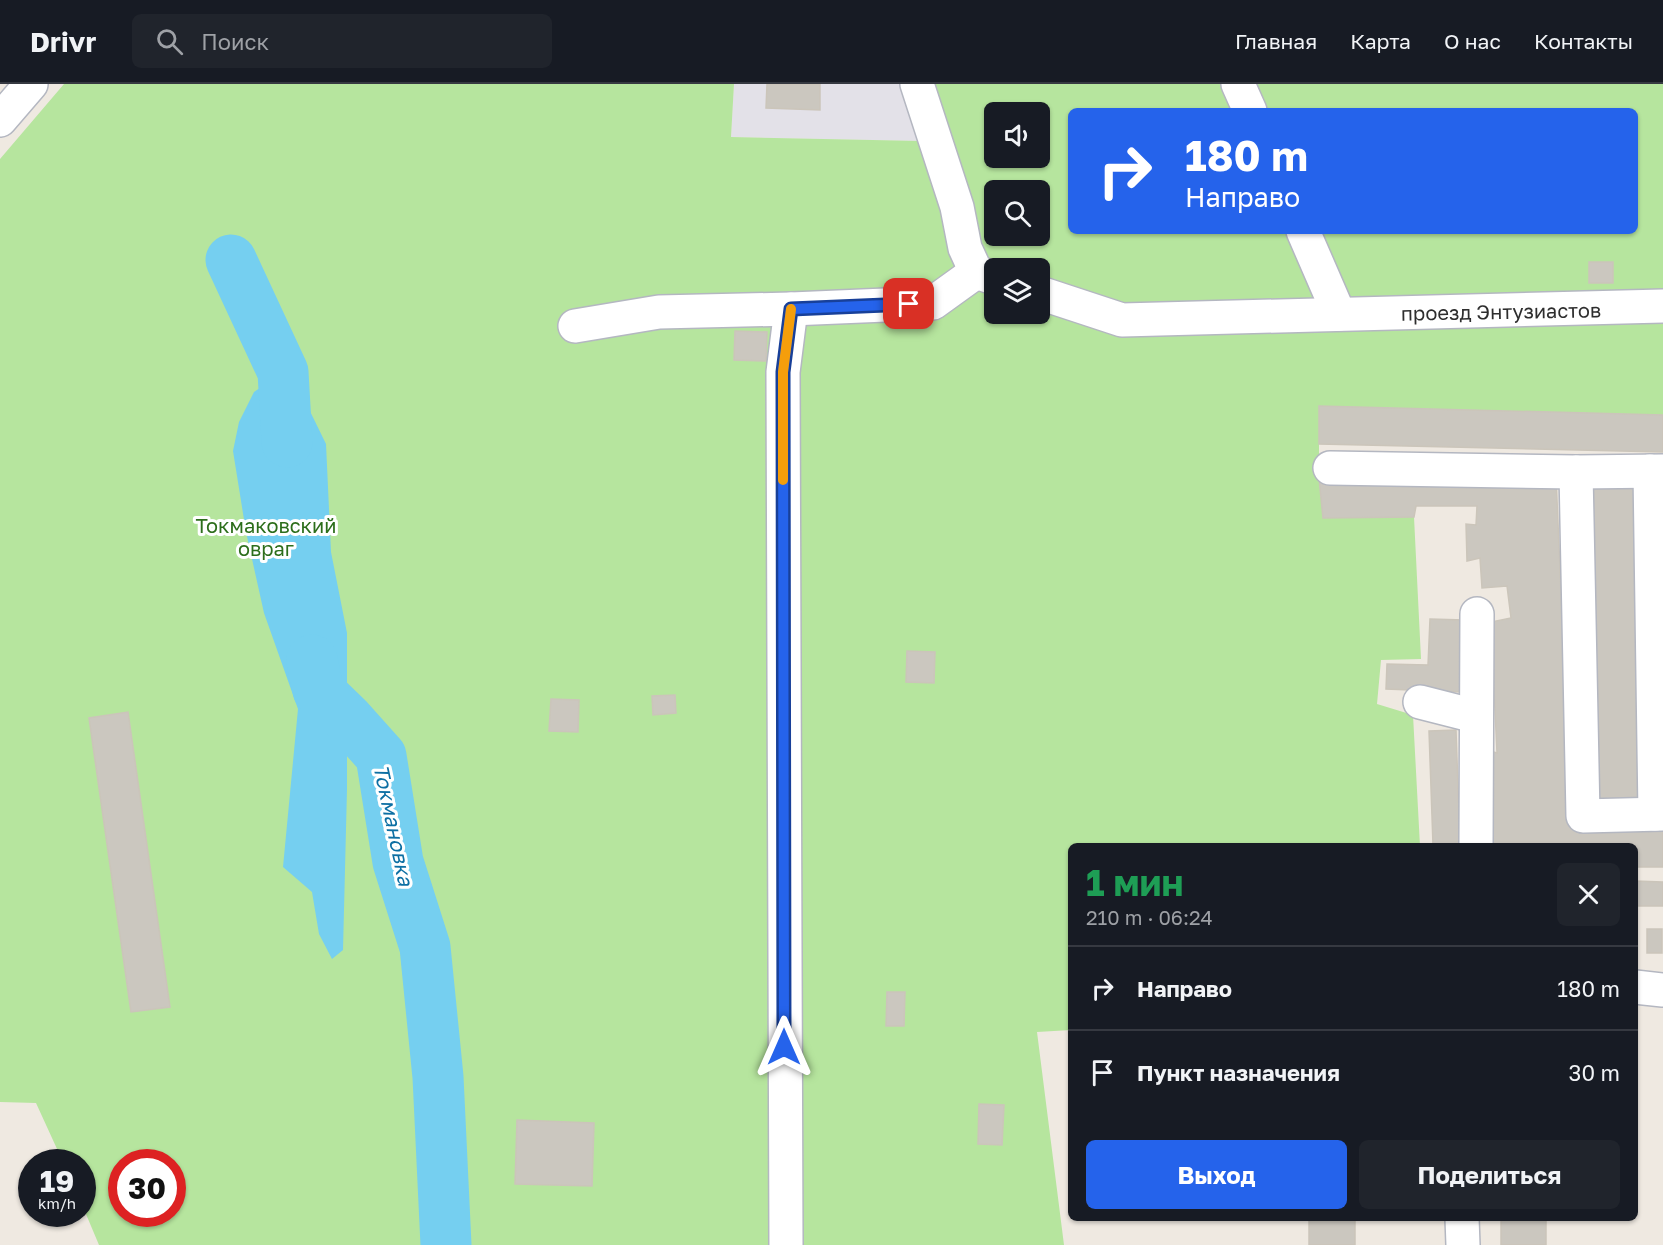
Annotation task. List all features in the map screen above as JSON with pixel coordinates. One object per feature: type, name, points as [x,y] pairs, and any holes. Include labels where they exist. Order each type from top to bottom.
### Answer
[{"type":"street","points":[[0,120],[31,84]]},
{"type":"street","points":[[917,84],[957,207],[966,248],[984,274]]},
{"type":"street","points":[[1238,84],[1249,108]]},
{"type":"street","points":[[1304,234],[1339,314]]},
{"type":"street","points":[[575,326],[658,312],[933,303],[984,276]]},
{"type":"street","name":"проезд Энтузиастов","points":[[1050,296],[1122,320],[1663,306]]},
{"type":"street","points":[[786,1245],[783,372],[791,309]]},
{"type":"street","points":[[1330,468],[1657,471],[1659,814],[1583,816],[1576,472]]},
{"type":"street","points":[[1476,843],[1477,614]]},
{"type":"street","points":[[1420,702],[1475,716]]},
{"type":"street","points":[[1638,987],[1663,990]]},
{"type":"street","points":[[1462,1221],[1463,1245]]},
{"type":"shaded area","points":[[734,84],[908,84],[921,141],[731,137]]},
{"type":"green space","name":"Токмаковский овраг","points":[[64,84],[734,84],[731,137],[921,141],[908,84],[1663,84],[1663,415],[1319,406],[1319,478],[1323,518],[1414,517],[1421,659],[1381,660],[1377,704],[1413,715],[1420,843],[1068,843],[1068,1030],[1037,1032],[1064,1245],[99,1245],[91,1227],[96,1227],[96,1149],[57,1149],[36,1103],[0,1102],[0,159]]},
{"type":"water","points":[[283,372],[299,377],[306,403],[326,444],[331,552],[347,633],[347,789],[343,950],[332,959],[319,934],[312,892],[283,867],[298,709],[264,613],[246,532],[233,451],[239,422],[254,392]]},
{"type":"building","points":[[767,84],[820,84],[820,110],[766,108]]},
{"type":"building","points":[[1589,262],[1613,262],[1613,283],[1589,283]]},
{"type":"building","points":[[735,331],[767,332],[766,361],[734,360]]},
{"type":"building","points":[[1319,406],[1663,415],[1663,452],[1319,444]]},
{"type":"building","points":[[1556,477],[1571,823],[1663,823],[1663,867],[1638,867],[1638,843],[1488,843],[1486,750],[1497,753],[1491,622],[1511,618],[1507,586],[1482,588],[1480,558],[1467,561],[1466,524],[1476,525],[1477,506],[1416,506],[1414,517],[1323,518],[1319,478]]},
{"type":"building","points":[[1637,479],[1646,800],[1596,801],[1587,480]]},
{"type":"building","points":[[1430,619],[1464,620],[1462,692],[1386,689],[1387,664],[1428,665]]},
{"type":"building","points":[[907,651],[935,652],[934,683],[906,682]]},
{"type":"building","points":[[675,695],[676,713],[653,715],[652,696]]},
{"type":"building","points":[[551,699],[579,700],[578,732],[549,731]]},
{"type":"building","points":[[128,712],[170,1007],[131,1012],[89,718]]},
{"type":"building","points":[[1456,730],[1460,843],[1433,843],[1429,731]]},
{"type":"building","points":[[1638,881],[1663,882],[1663,906],[1638,906]]},
{"type":"building","points":[[1647,929],[1662,929],[1662,953],[1647,953]]},
{"type":"building","points":[[887,992],[905,992],[904,1026],[886,1026]]},
{"type":"building","points":[[979,1104],[1004,1105],[1002,1145],[978,1144]]},
{"type":"building","points":[[517,1120],[594,1123],[592,1186],[515,1184]]},
{"type":"building","points":[[1309,1221],[1355,1221],[1355,1245],[1309,1245]]},
{"type":"building","points":[[1501,1221],[1546,1221],[1546,1245],[1501,1245]]},
{"type":"waterway","name":"Токмановка","points":[[231,260],[283,372],[287,442]]},
{"type":"waterway","name":"Токмановка","points":[[312,660],[318,690],[381,756],[398,862],[425,947],[438,1077],[446,1245]]},
{"type":"slow traffic","points":[[783,480],[783,372],[791,309]]},
{"type":"route","points":[[784,1047],[783,372],[791,309],[909,304]]}]
